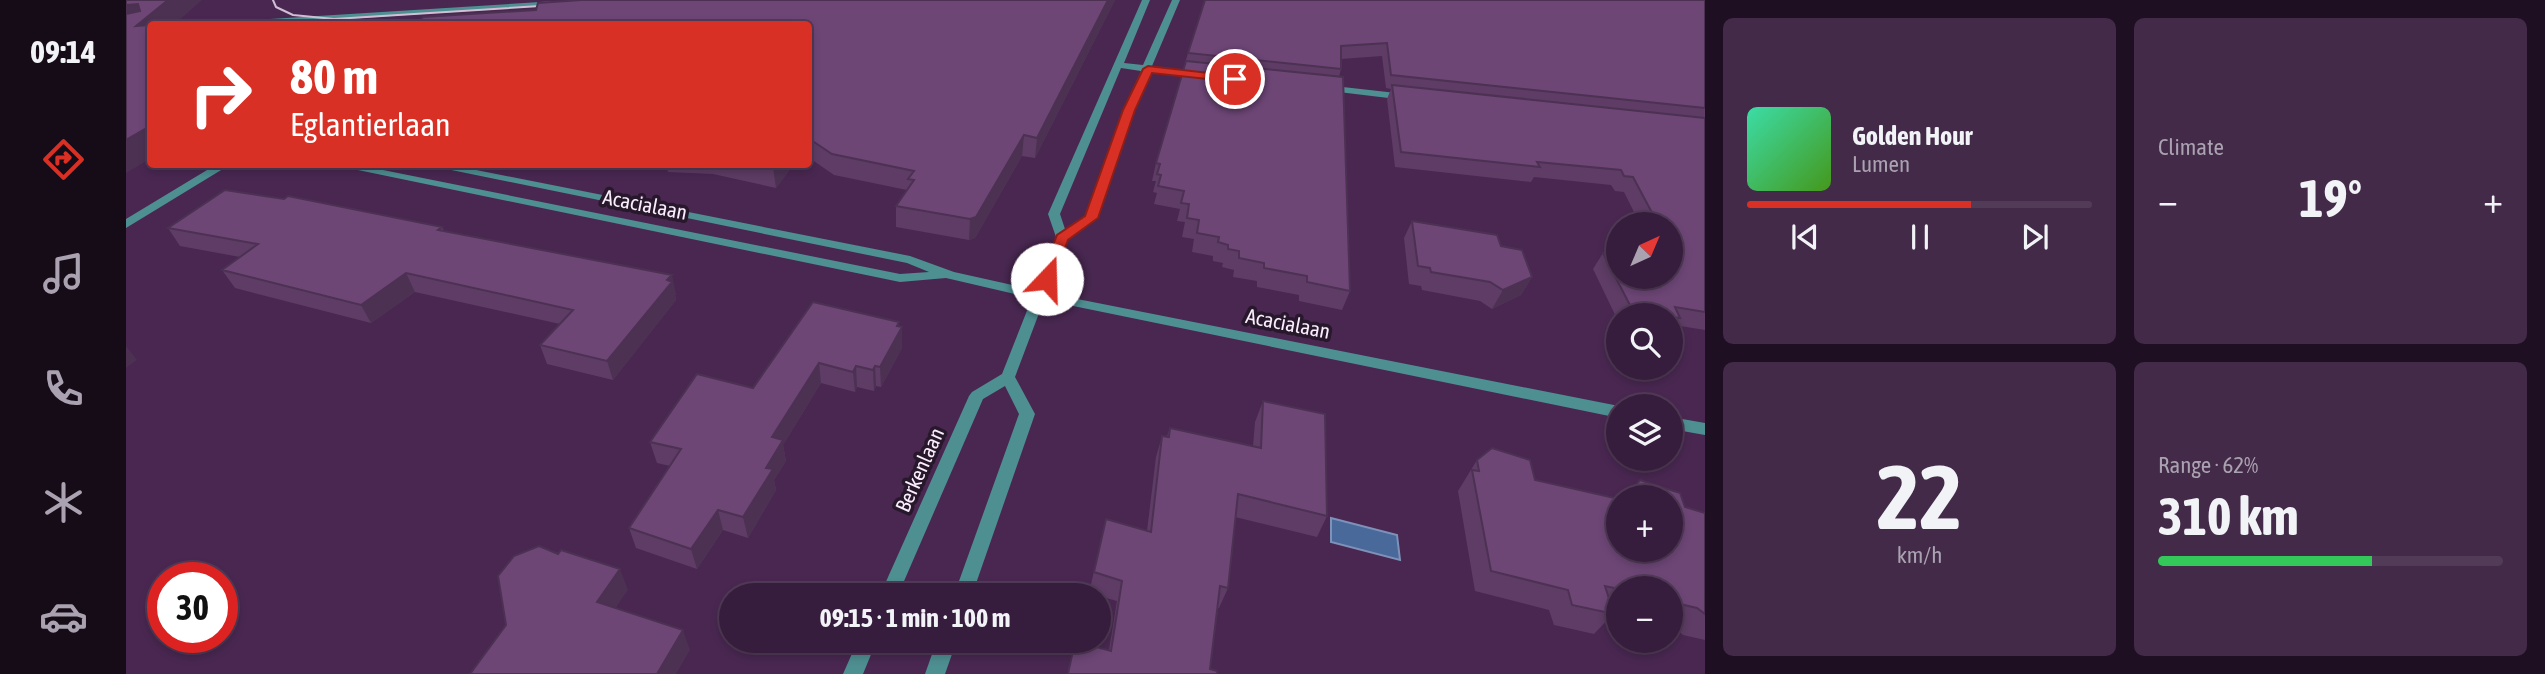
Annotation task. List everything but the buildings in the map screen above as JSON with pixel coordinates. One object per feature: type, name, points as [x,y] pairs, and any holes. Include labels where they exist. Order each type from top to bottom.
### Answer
[{"type":"street","points":[[1062,237],[1054,214],[1146,0]]},
{"type":"street","points":[[967,583],[1027,414],[1008,377],[1062,237],[1091,218],[1129,110],[1176,0]]},
{"type":"street","points":[[290,21],[562,3]]},
{"type":"street","points":[[370,21],[374,16]]},
{"type":"street","points":[[1118,65],[1208,76]]},
{"type":"street","points":[[1318,88],[1415,98]]},
{"type":"street","points":[[126,224],[219,168]]},
{"type":"street","name":"Acacialaan","points":[[354,168],[900,278],[949,275]]},
{"type":"street","name":"Acacialaan","points":[[448,168],[910,260],[949,275],[1041,295],[1606,409]]},
{"type":"street","name":"Berkenlaan","points":[[894,583],[977,396],[1008,377]]},
{"type":"street","points":[[1683,425],[1705,429]]},
{"type":"street","points":[[853,674],[862,653]]},
{"type":"street","points":[[935,674],[942,653]]},
{"type":"water","points":[[1331,518],[1397,535],[1400,560],[1331,542]]},
{"type":"tram line","points":[[273,0],[276,7],[293,15],[334,19],[556,5]]},
{"type":"route","points":[[1047,279],[1062,237],[1091,218],[1129,110],[1148,69],[1235,79]]}]
